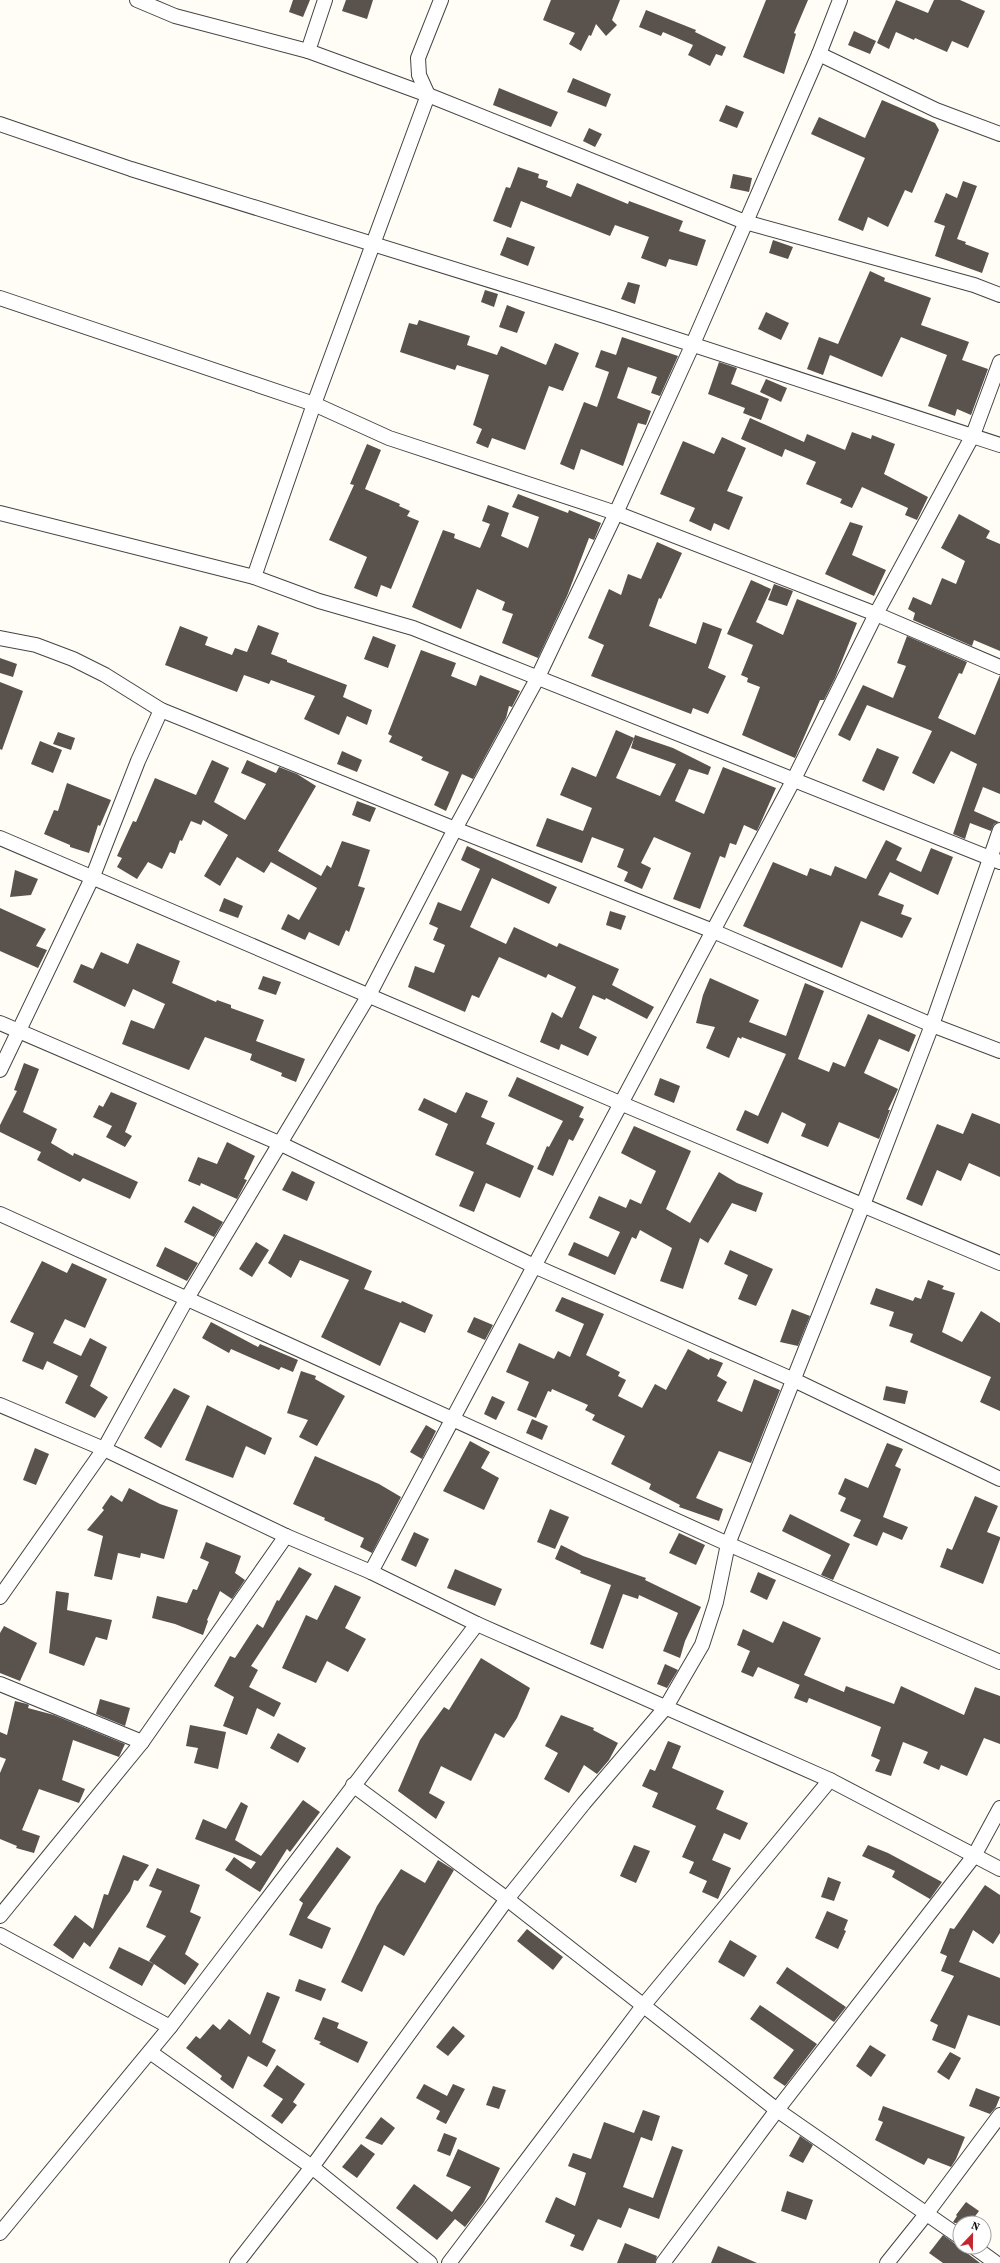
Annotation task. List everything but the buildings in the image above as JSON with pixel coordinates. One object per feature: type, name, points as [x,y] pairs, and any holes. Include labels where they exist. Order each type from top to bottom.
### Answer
[{"type":"street","points":[[137,0],[175,16],[308,51],[428,95],[745,222],[974,285],[1000,295]]},
{"type":"street","points":[[308,51],[324,0]]},
{"type":"street","points":[[254,577],[314,404],[428,95],[419,75],[418,58],[440,0]]},
{"type":"street","points":[[0,1597],[104,1449],[186,1300],[369,995],[455,829],[537,679],[616,513],[692,346],[819,54],[840,0]]},
{"type":"street","points":[[819,54],[936,110],[1000,134]]},
{"type":"street","points":[[0,124],[131,169],[605,316],[692,346],[973,435],[1000,445]]},
{"type":"street","points":[[0,298],[314,404],[389,438],[616,513],[876,614],[1000,667]]},
{"type":"street","points":[[371,1572],[793,781],[876,614],[973,435],[1000,362]]},
{"type":"street","points":[[0,513],[254,577],[319,600],[413,628],[537,679],[994,860]]},
{"type":"street","points":[[0,638],[36,645],[73,659],[105,675],[161,710],[455,829],[713,931],[932,1025],[1000,1051]]},
{"type":"street","points":[[0,1070],[93,876],[138,761],[161,710]]},
{"type":"street","points":[[237,2263],[312,2167],[507,1899],[584,1803],[666,1707],[702,1645],[716,1602],[728,1544],[863,1205],[932,1025],[994,860],[1000,830]]},
{"type":"street","points":[[0,838],[93,876],[620,1103],[1000,1263]]},
{"type":"street","points":[[0,1023],[279,1143],[534,1266],[794,1380],[1000,1479]]},
{"type":"street","points":[[0,1214],[186,1300],[728,1544],[1000,1662]]},
{"type":"street","points":[[0,1405],[104,1449],[286,1536],[371,1572],[477,1624],[830,1780],[1000,1869]]},
{"type":"street","points":[[0,1916],[142,1742],[286,1536]]},
{"type":"street","points":[[0,2233],[170,2027],[477,1624]]},
{"type":"street","points":[[0,1684],[142,1742]]},
{"type":"street","points":[[449,2263],[643,2006],[830,1780]]},
{"type":"street","points":[[353,1785],[507,1899],[777,2110],[952,2231]]},
{"type":"street","points":[[663,2263],[777,2110],[974,1856],[1000,1808]]},
{"type":"street","points":[[0,1935],[170,2027]]},
{"type":"street","points":[[150,2052],[312,2167],[430,2263]]},
{"type":"street","points":[[887,2263],[927,2213],[1000,2115]]},
{"type":"street","points":[[985,2255],[996,2263]]}]
